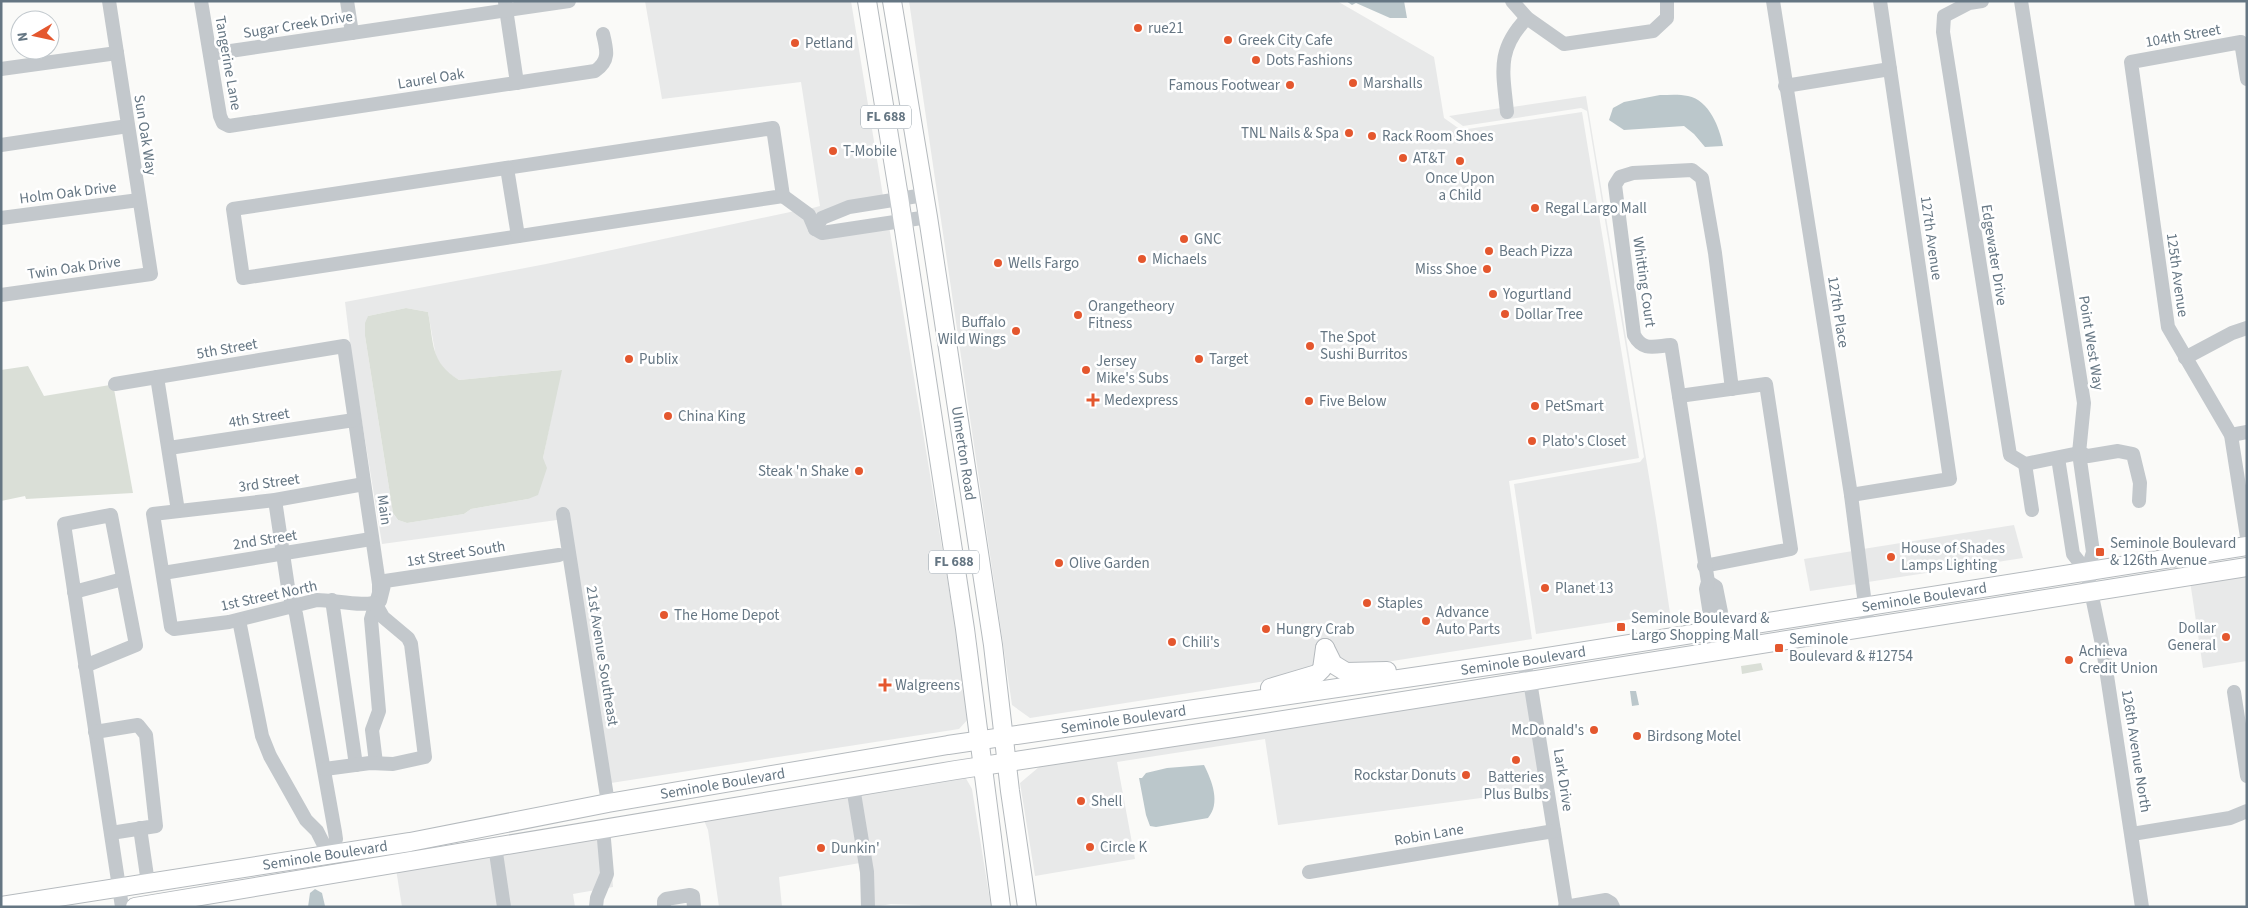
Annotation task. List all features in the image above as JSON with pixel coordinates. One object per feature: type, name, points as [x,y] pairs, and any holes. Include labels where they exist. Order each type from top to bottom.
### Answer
[{"type":"main road","name":"Ulmerton Road","points":[[867,1],[899,198],[964,629],[1001,907]]},
{"type":"main road","name":"Ulmerton Road","points":[[892,1],[928,217],[993,645],[1027,907]]},
{"type":"main road","name":"Seminole Boulevard","points":[[1,906],[410,842],[492,824],[540,817],[608,803],[978,741],[1522,661],[1717,624],[1866,606],[2247,546]]},
{"type":"main road","name":"Seminole Boulevard","points":[[135,907],[853,787],[2247,567]]},
{"type":"main road","points":[[1181,712],[1310,678],[1322,670],[1326,648],[1333,664],[1346,672],[1465,669]]},
{"type":"main road","points":[[1233,728],[1253,714],[1316,702],[1341,688]]},
{"type":"main road","points":[[603,828],[608,803]]},
{"type":"main road","points":[[495,846],[505,834],[530,828],[540,817]]},
{"type":"main road","points":[[352,872],[362,858],[399,850],[410,842]]},
{"type":"main road","points":[[252,888],[262,876],[268,873],[315,864],[329,854]]},
{"type":"street","name":"Sun Oak Way","points":[[109,1],[151,274]]},
{"type":"street","name":"Tangerine Lane","points":[[201,1],[220,116],[223,122],[229,126]]},
{"type":"street","points":[[347,1],[352,33]]},
{"type":"street","name":"Sugar Creek Drive","points":[[210,54],[352,33],[505,6],[569,1]]},
{"type":"street","points":[[1512,1],[1527,18],[1564,44],[1653,31],[1667,18],[1667,1]]},
{"type":"street","name":"127th Place","points":[[1773,1],[1851,495],[1868,628]]},
{"type":"street","name":"127th Avenue","points":[[1851,495],[1950,479],[1880,1]]},
{"type":"street","name":"Point West Way","points":[[2021,1],[2084,403],[2079,453],[2093,552],[2087,572]]},
{"type":"street","name":"Edgewater Drive","points":[[1973,2],[1944,16],[1945,55],[2010,455],[2026,464]]},
{"type":"street","points":[[505,6],[517,83]]},
{"type":"street","points":[[1507,112],[1503,58],[1510,42],[1527,18]]},
{"type":"street","name":"Laurel Oak","points":[[229,126],[595,71],[602,66],[608,51],[603,34]]},
{"type":"street","name":"104th Street","points":[[2131,62],[2241,42],[2247,79]]},
{"type":"street","points":[[1,69],[117,53]]},
{"type":"street","name":"125th Avenue","points":[[2131,62],[2168,327],[2231,435],[2247,537]]},
{"type":"street","points":[[1785,86],[1890,70]]},
{"type":"street","points":[[1,145],[128,126]]},
{"type":"street","points":[[783,196],[773,128],[234,210],[243,278],[783,196],[809,215],[815,228],[822,233],[902,219],[928,217]]},
{"type":"street","points":[[507,168],[518,236]]},
{"type":"street","name":"Whitting Court","points":[[1717,624],[1721,612],[1710,590],[1704,566],[1671,345],[1646,347],[1638,343],[1634,335],[1615,184],[1620,178],[1633,173],[1692,170],[1702,178],[1715,253],[1732,389]]},
{"type":"street","points":[[815,228],[822,218],[848,207],[924,195]]},
{"type":"street","name":"Holm Oak Drive","points":[[1,218],[139,200]]},
{"type":"street","name":"Twin Oak Drive","points":[[1,295],[151,274]]},
{"type":"street","points":[[2186,358],[2232,333],[2247,328]]},
{"type":"street","name":"5th Street","points":[[115,384],[344,346]]},
{"type":"street","name":"Main","points":[[344,346],[379,584],[379,593],[371,619],[380,711],[372,730],[376,763]]},
{"type":"street","points":[[158,377],[178,511]]},
{"type":"street","points":[[1679,396],[1766,384],[1791,549],[1704,566]]},
{"type":"street","name":"4th Street","points":[[169,448],[354,420]]},
{"type":"street","points":[[2231,435],[2247,432]]},
{"type":"street","points":[[2032,510],[2026,464],[2079,453],[2088,456],[2118,451],[2133,454],[2140,483],[2139,501]]},
{"type":"street","points":[[2058,458],[2073,554],[2087,572]]},
{"type":"street","name":"3rd Street","points":[[163,573],[153,514],[275,500],[364,484]]},
{"type":"street","points":[[275,500],[283,554],[325,769],[336,839],[329,854]]},
{"type":"street","name":"21st Avenue Southeast","points":[[563,514],[608,803]]},
{"type":"street","points":[[86,666],[136,645],[111,515],[64,524],[122,907]]},
{"type":"street","name":"2nd Street","points":[[163,573],[372,540]]},
{"type":"street","name":"1st Street South","points":[[375,603],[380,601],[385,581],[559,555]]},
{"type":"street","name":"126th Avenue North","points":[[2087,572],[2103,649],[2142,907]]},
{"type":"street","name":"1st Street North","points":[[163,573],[171,628],[174,629],[239,620],[317,600],[375,603]]},
{"type":"street","points":[[74,592],[124,579]]},
{"type":"street","points":[[332,600],[356,764]]},
{"type":"street","points":[[325,769],[356,764],[393,764],[425,757],[411,644],[408,638],[383,617],[375,603]]},
{"type":"street","points":[[239,620],[262,736],[270,756],[306,820],[316,831],[329,854]]},
{"type":"street","name":"Lark Drive","points":[[1522,661],[1530,681],[1566,906]]},
{"type":"street","points":[[2234,692],[2247,776]]},
{"type":"street","points":[[95,732],[138,725],[146,735],[156,826],[111,833]]},
{"type":"street","points":[[853,787],[867,872],[868,907]]},
{"type":"street","points":[[2132,834],[2230,818],[2247,811]]},
{"type":"street","points":[[140,828],[148,883]]},
{"type":"street","points":[[596,907],[597,898],[607,874],[603,828]]},
{"type":"street","name":"Robin Lane","points":[[1309,872],[1554,831]]},
{"type":"street","points":[[495,846],[504,907]]},
{"type":"street","points":[[664,907],[666,899],[690,895],[692,896],[694,907]]},
{"type":"street","points":[[1566,906],[1606,900],[1612,903],[1613,907]]},
{"type":"shaded area","points":[[645,1],[851,1],[883,196],[818,216],[809,209],[820,206],[801,82],[662,99]]},
{"type":"shaded area","points":[[909,1],[1337,1],[1434,57],[1444,118],[1461,130],[1582,112],[1639,458],[1509,481],[1532,639],[1030,718],[1012,705]]},
{"type":"shaded area","points":[[1346,1],[1404,1],[1407,18],[1390,18],[1356,3],[1352,5]]},
{"type":"shaded area","points":[[1660,95],[1688,96],[1702,103],[1716,123],[1723,146],[1705,147],[1684,126],[1624,130],[1609,120],[1613,108],[1624,102]]},
{"type":"shaded area","points":[[1586,96],[1670,613],[1536,634],[1514,484],[1640,462],[1644,457],[1587,111],[1581,108],[1463,126],[1449,116],[1501,108],[1502,117],[1512,116],[1512,107]]},
{"type":"shaded area","points":[[795,211],[804,218],[809,228],[808,230],[811,232],[889,226],[970,717],[959,729],[611,783],[568,508],[557,510],[564,550],[557,520],[382,544],[352,360],[345,302],[546,264]],"holes":[[[406,308],[428,312],[436,357],[445,371],[459,380],[561,370],[543,458],[528,499],[471,509],[464,514],[407,523],[398,520],[393,513],[365,336],[368,316]]]},
{"type":"shaded area","points":[[406,308],[428,312],[433,343],[438,359],[459,380],[562,370],[543,458],[547,468],[538,495],[528,499],[471,509],[464,514],[407,523],[398,520],[393,513],[365,336],[365,323],[368,316]]},
{"type":"shaded area","points":[[28,366],[44,396],[110,385],[114,389],[133,493],[26,499],[25,496],[1,501],[1,370]]},
{"type":"shaded area","points":[[2014,525],[2023,558],[1868,582],[1863,549]]},
{"type":"shaded area","points":[[1853,551],[1857,584],[1810,591],[1804,559]]},
{"type":"shaded area","points":[[2247,572],[2247,661],[2203,668],[2190,581]]},
{"type":"shaded area","points":[[1761,663],[1763,670],[1742,674],[1741,666]]},
{"type":"shaded area","points":[[1526,689],[1542,790],[1278,825],[1265,739],[1117,762],[1135,859],[1035,876],[1020,783],[1045,762]]},
{"type":"shaded area","points":[[1630,691],[1636,691],[1639,705],[1632,706]]},
{"type":"shaded area","points":[[1204,765],[1210,778],[1215,799],[1212,812],[1208,818],[1156,827],[1150,826],[1139,778],[1142,778],[1146,773],[1167,768]]},
{"type":"shaded area","points":[[964,775],[972,789],[991,907],[921,907],[920,905],[891,904],[874,907],[859,792]]},
{"type":"shaded area","points":[[848,794],[860,863],[779,877],[782,907],[719,907],[708,830],[703,818]]},
{"type":"shaded area","points":[[609,834],[613,887],[573,894],[575,907],[509,907],[501,851]]},
{"type":"shaded area","points":[[491,853],[498,907],[402,907],[396,869]]},
{"type":"shaded area","points":[[315,889],[322,893],[325,906],[327,907],[308,907],[310,893]]},
{"type":"place","name":"rue21","points":[[1138,28]]},
{"type":"place","name":"Greek City Cafe","points":[[1228,40]]},
{"type":"place","name":"Petland","points":[[795,43]]},
{"type":"place","name":"Dots Fashions","points":[[1256,60]]},
{"type":"place","name":"Marshalls","points":[[1353,83]]},
{"type":"place","name":"Famous Footwear","points":[[1290,85]]},
{"type":"place","name":"TNL Nails & Spa","points":[[1349,133]]},
{"type":"place","name":"Rack Room Shoes","points":[[1372,136]]},
{"type":"place","name":"T-Mobile","points":[[833,151]]},
{"type":"place","name":"AT&T","points":[[1403,158]]},
{"type":"place","name":"Once Upon a Child","points":[[1460,161]]},
{"type":"place","name":"Regal Largo Mall","points":[[1535,208]]},
{"type":"place","name":"GNC","points":[[1184,239]]},
{"type":"place","name":"Beach Pizza","points":[[1489,251]]},
{"type":"place","name":"Michaels","points":[[1142,259]]},
{"type":"place","name":"Wells Fargo","points":[[998,263]]},
{"type":"place","name":"Miss Shoe","points":[[1487,269]]},
{"type":"place","name":"Yogurtland","points":[[1493,294]]},
{"type":"place","name":"Dollar Tree","points":[[1505,314]]},
{"type":"place","name":"Orangetheory Fitness","points":[[1078,315]]},
{"type":"place","name":"Buffalo Wild Wings","points":[[1016,331]]},
{"type":"place","name":"The Spot Sushi Burritos","points":[[1310,346]]},
{"type":"place","name":"Publix","points":[[629,359]]},
{"type":"place","name":"Target","points":[[1199,359]]},
{"type":"place","name":"Jersey Mike's Subs","points":[[1086,370]]},
{"type":"place","name":"Medexpress","points":[[1093,400]]},
{"type":"place","name":"Five Below","points":[[1309,401]]},
{"type":"place","name":"PetSmart","points":[[1535,406]]},
{"type":"place","name":"China King","points":[[668,416]]},
{"type":"place","name":"Plato's Closet","points":[[1532,441]]},
{"type":"place","name":"Steak 'n Shake","points":[[859,471]]},
{"type":"place","name":"Seminole Boulevard & 126th Avenue","points":[[2100,552]]},
{"type":"place","name":"House of Shades Lamps Lighting","points":[[1891,557]]},
{"type":"place","name":"Olive Garden","points":[[1059,563]]},
{"type":"place","name":"Planet 13","points":[[1545,588]]},
{"type":"place","name":"Staples","points":[[1367,603]]},
{"type":"place","name":"The Home Depot","points":[[664,615]]},
{"type":"place","name":"Advance Auto Parts","points":[[1426,621]]},
{"type":"place","name":"Seminole Boulevard & Largo Shopping Mall","points":[[1621,627]]},
{"type":"place","name":"Hungry Crab","points":[[1266,629]]},
{"type":"place","name":"Dollar General","points":[[2226,637]]},
{"type":"place","name":"Chili's","points":[[1172,642]]},
{"type":"place","name":"Seminole Boulevard & #12754","points":[[1779,648]]},
{"type":"place","name":"Achieva Credit Union","points":[[2069,660]]},
{"type":"place","name":"Walgreens","points":[[885,685]]},
{"type":"place","name":"McDonald's","points":[[1594,730]]},
{"type":"place","name":"Birdsong Motel","points":[[1637,736]]},
{"type":"place","name":"Batteries Plus Bulbs","points":[[1516,760]]},
{"type":"place","name":"Rockstar Donuts","points":[[1466,775]]},
{"type":"place","name":"Shell","points":[[1081,801]]},
{"type":"place","name":"Circle K","points":[[1090,847]]},
{"type":"place","name":"Dunkin'","points":[[821,848]]}]
